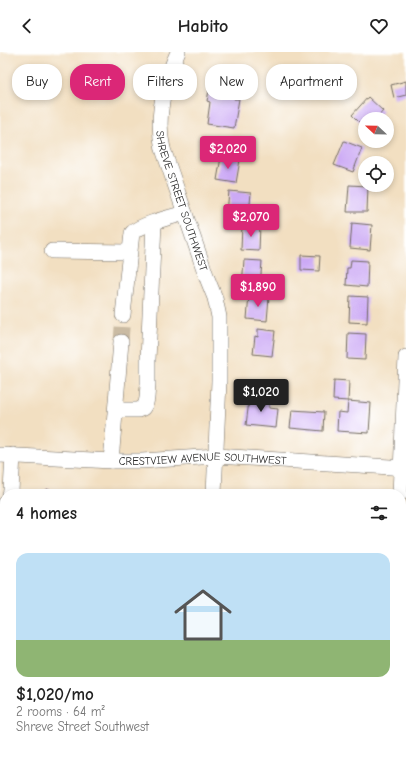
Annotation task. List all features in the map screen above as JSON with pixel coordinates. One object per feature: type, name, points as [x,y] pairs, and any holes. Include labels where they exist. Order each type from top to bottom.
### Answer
[{"type":"street","name":"SHREVE STREET SOUTHWEST","points":[[178,52],[167,80],[161,102],[159,116],[160,140],[215,298],[220,317],[214,489]]},
{"type":"street","points":[[123,315],[132,233],[136,229],[154,222],[185,213]]},
{"type":"street","points":[[116,410],[138,410],[143,408],[146,403],[154,222]]},
{"type":"street","points":[[52,251],[129,252]]},
{"type":"street","points":[[111,461],[121,342]]},
{"type":"street","points":[[401,489],[404,468],[406,357]]},
{"type":"street","points":[[6,455],[11,489]]},
{"type":"street","name":"CRESTVIEW AVENUE SOUTHWEST","points":[[6,455],[111,461],[142,461],[216,456],[404,468]]},
{"type":"building","points":[[406,81],[406,95],[394,98],[391,85]]},
{"type":"building","points":[[368,97],[383,111],[358,112],[358,121],[352,115]]},
{"type":"building","points":[[239,100],[234,128],[207,124],[210,102],[207,101]]},
{"type":"building","points":[[344,141],[358,146],[358,148],[362,148],[353,172],[334,165]]},
{"type":"building","points":[[221,157],[240,160],[236,183],[217,180]]},
{"type":"building","points":[[349,185],[358,185],[358,192],[368,192],[367,212],[347,212]]},
{"type":"building","points":[[229,191],[251,193],[249,215],[227,213]]},
{"type":"building","points":[[352,223],[372,225],[370,250],[350,248]]},
{"type":"building","points":[[242,225],[260,225],[259,251],[241,250]]},
{"type":"building","points":[[301,255],[320,256],[319,271],[301,270]]},
{"type":"building","points":[[244,260],[262,261],[260,287],[242,286]]},
{"type":"building","points":[[351,260],[368,261],[367,287],[346,285],[347,268],[350,268]]},
{"type":"building","points":[[249,295],[269,297],[267,321],[247,319]]},
{"type":"building","points":[[350,296],[368,297],[367,323],[349,322]]},
{"type":"building","points":[[258,329],[275,331],[272,356],[253,354],[255,336],[258,337]]},
{"type":"building","points":[[348,333],[366,334],[365,360],[347,359]]},
{"type":"building","points":[[334,380],[349,381],[348,401],[333,400]]},
{"type":"building","points":[[250,393],[262,395],[261,400],[269,401],[269,408],[278,409],[276,428],[246,425]]},
{"type":"building","points":[[348,401],[371,403],[369,433],[337,431],[338,412],[347,413]]},
{"type":"building","points":[[292,410],[324,412],[323,431],[290,428]]},
{"type":"tunnel","points":[[121,342],[123,315]]}]
